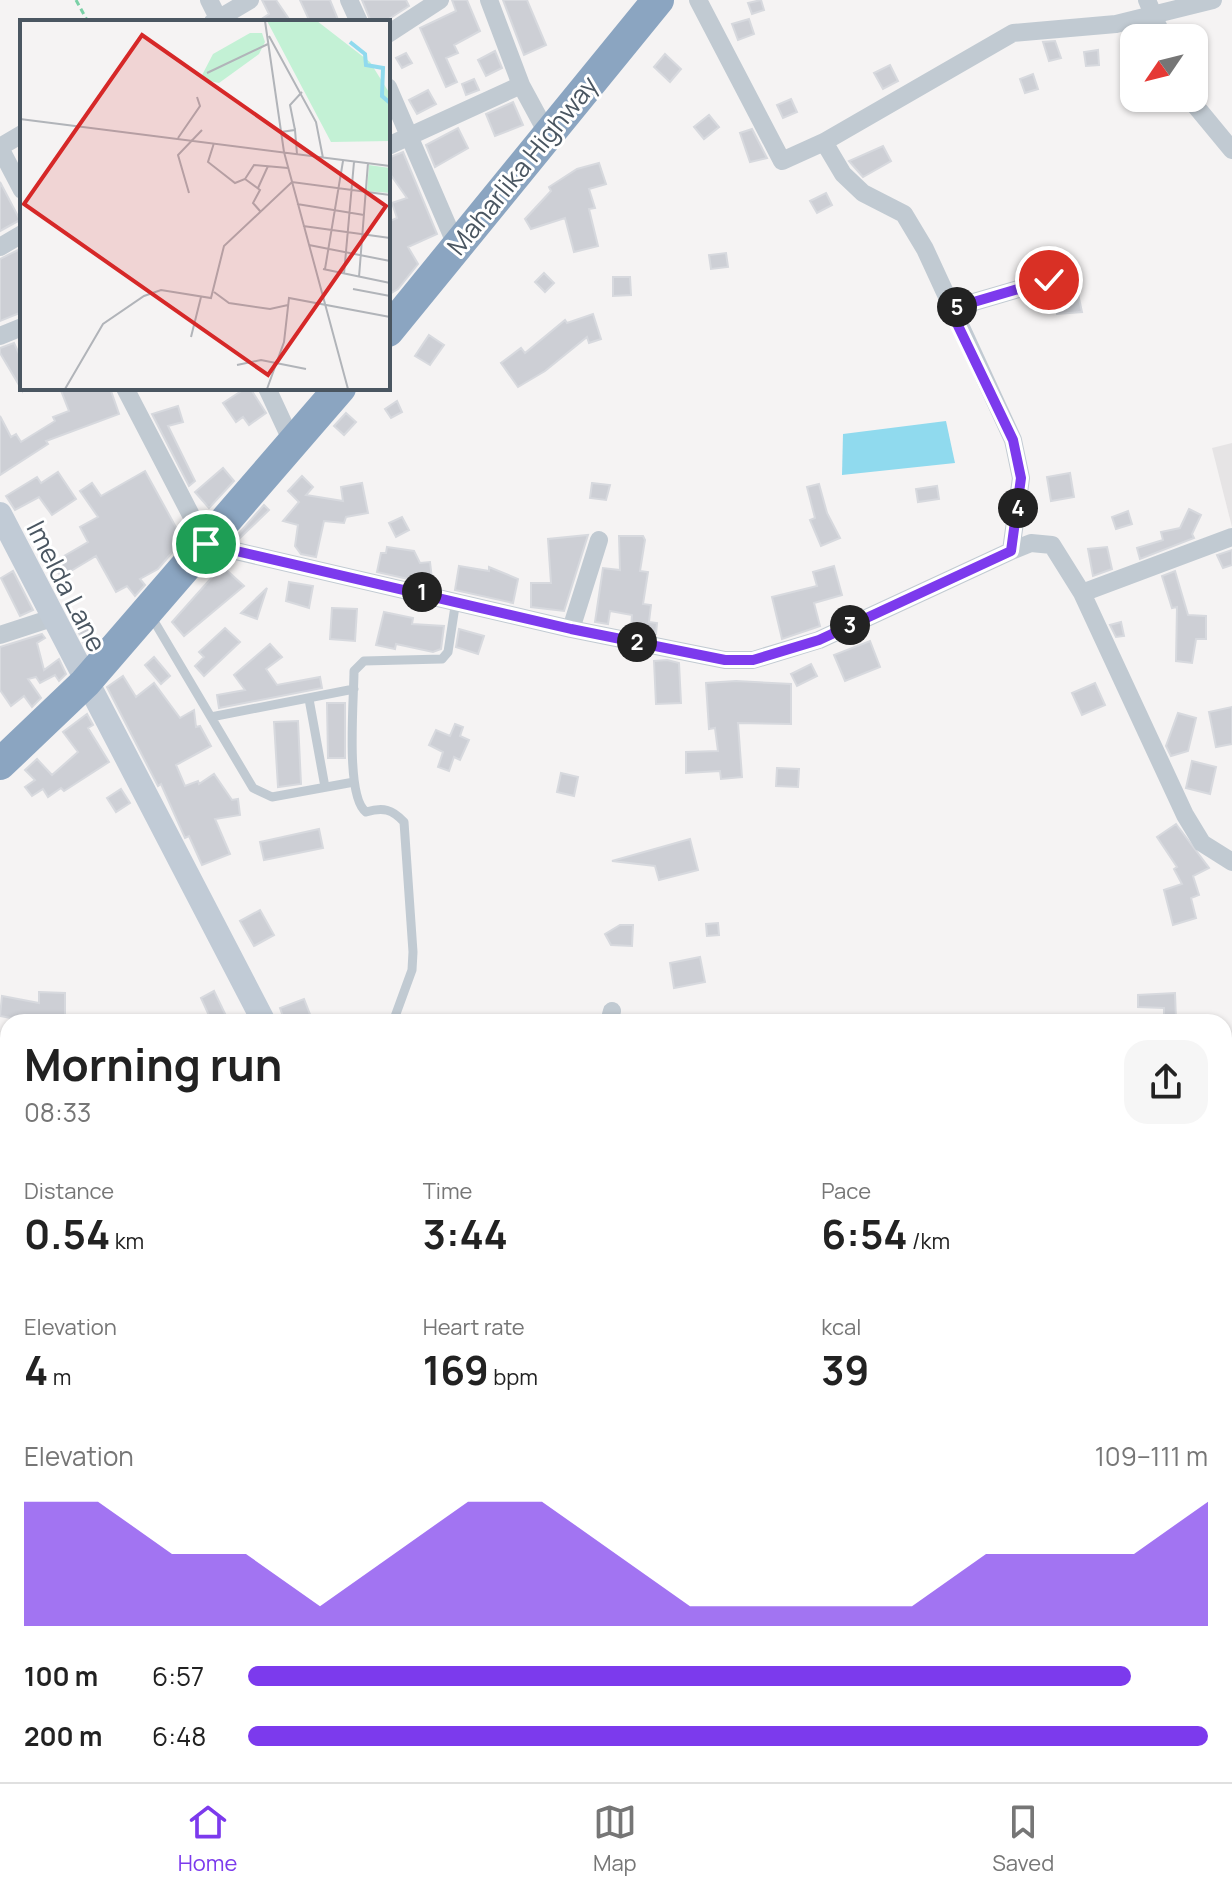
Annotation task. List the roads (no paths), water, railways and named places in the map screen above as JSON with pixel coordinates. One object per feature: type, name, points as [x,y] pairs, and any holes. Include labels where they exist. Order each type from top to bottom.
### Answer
[{"type":"highway","name":"Maharlika Highway","points":[[390,328],[658,0]]},
{"type":"highway","points":[[0,764],[85,683],[338,390]]},
{"type":"street","points":[[209,0],[217,20]]},
{"type":"street","points":[[219,20],[250,0]]},
{"type":"street","points":[[349,0],[358,20]]},
{"type":"street","points":[[390,33],[440,0]]},
{"type":"street","points":[[489,0],[521,85],[547,133]]},
{"type":"street","points":[[698,0],[782,161],[824,142],[1013,33],[1116,24],[1151,8],[1213,0]]},
{"type":"street","points":[[390,145],[521,85]]},
{"type":"street","points":[[390,92],[456,245]]},
{"type":"street","points":[[1201,112],[1232,150]]},
{"type":"street","points":[[20,135],[0,148],[20,186]]},
{"type":"street","points":[[824,142],[843,174],[863,193],[904,214],[925,249],[950,309],[1013,440],[1021,478],[1011,551]]},
{"type":"street","points":[[0,247],[20,235]]},
{"type":"street","points":[[950,309],[1049,280]]},
{"type":"street","points":[[0,336],[20,328]]},
{"type":"street","points":[[126,390],[206,544],[571,629],[725,660],[753,660],[819,640],[1011,551],[1031,543],[1052,545],[1082,593],[1185,815],[1202,843],[1232,862]]},
{"type":"street","points":[[268,390],[293,444]]},
{"type":"street","name":"Imelda Lane","points":[[0,514],[85,683],[260,1014]]},
{"type":"street","points":[[1082,593],[1232,537]]},
{"type":"street","points":[[571,629],[599,540]]},
{"type":"street","points":[[0,635],[52,618]]},
{"type":"lane","points":[[396,1014],[412,970],[413,952],[404,822],[393,811],[379,808],[366,812],[360,808],[354,782],[354,671],[364,661],[442,659],[448,652],[456,600]]},
{"type":"lane","points":[[148,611],[253,788],[262,795],[272,797],[354,782]]},
{"type":"lane","points":[[211,717],[354,689]]},
{"type":"lane","points":[[309,699],[325,787]]},
{"type":"water","points":[[946,421],[955,463],[842,475],[843,434]]}]
